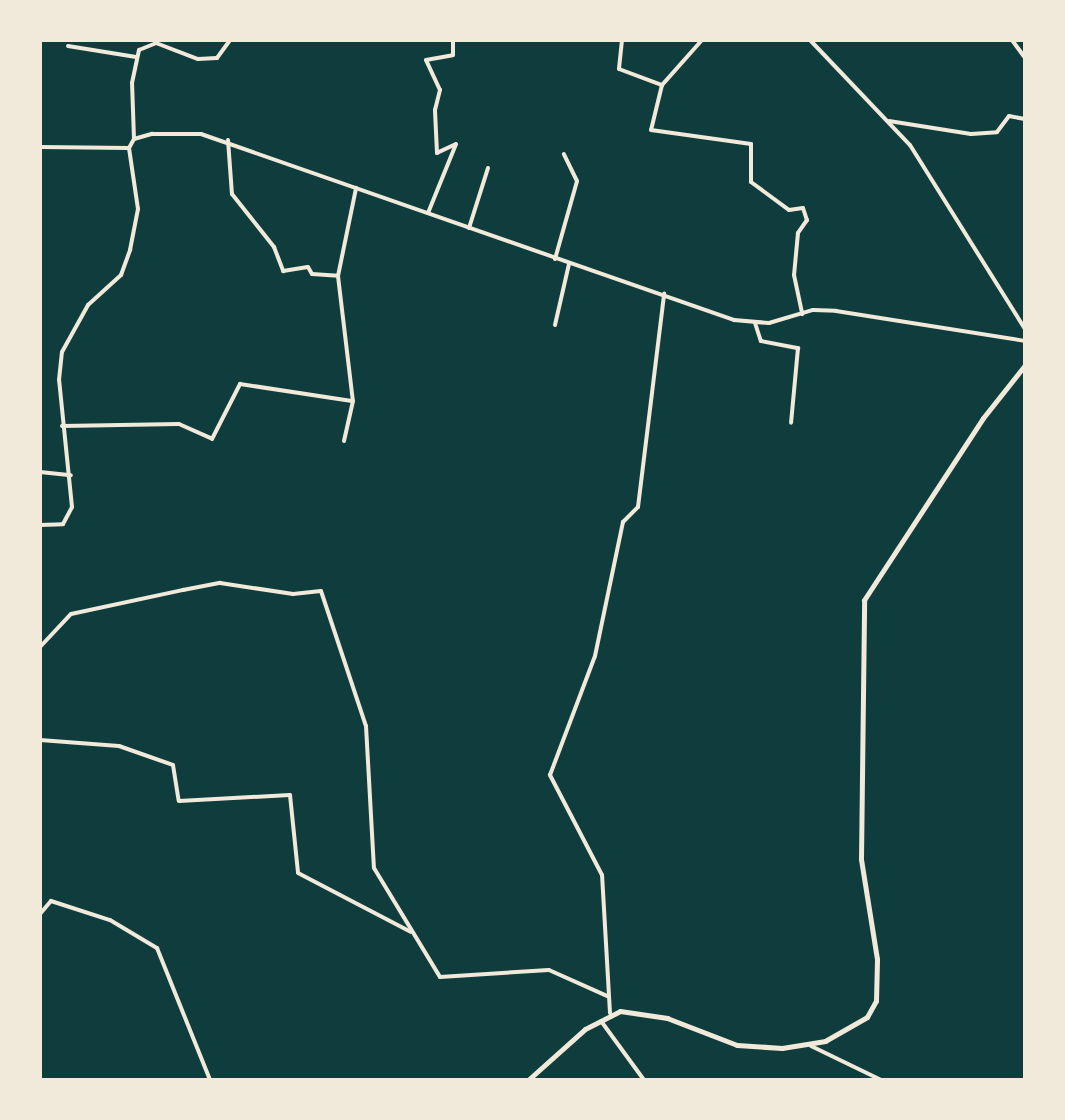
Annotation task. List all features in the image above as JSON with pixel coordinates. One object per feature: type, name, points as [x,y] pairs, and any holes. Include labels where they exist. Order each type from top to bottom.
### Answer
[{"type":"main road","points":[[528,1080],[610,1013],[630,1011],[667,1018],[737,1045],[811,1046],[856,1027],[871,1011],[877,986],[876,936],[861,859],[864,600],[983,418],[1024,367]]},
{"type":"street","points":[[40,525],[69,520],[71,475],[62,426],[62,352],[88,305],[121,275],[130,250],[138,209],[129,148],[134,139],[136,57],[150,42],[198,59],[217,58],[230,40]]},
{"type":"street","points":[[428,213],[456,144],[437,153],[435,110],[440,90],[426,60],[453,55],[453,40]]},
{"type":"street","points":[[622,40],[619,69],[662,85]]},
{"type":"street","points":[[702,40],[662,85],[651,130],[751,144],[751,182],[789,210],[803,208],[807,220],[798,233],[794,275],[802,314]]},
{"type":"street","points":[[810,40],[910,145],[1025,329]]},
{"type":"street","points":[[1012,40],[1025,58]]},
{"type":"street","points":[[68,46],[136,57]]},
{"type":"street","points":[[887,120],[971,134],[997,132],[1009,116],[1025,119]]},
{"type":"street","points":[[134,139],[201,134],[228,140],[569,264],[755,323],[836,311],[1025,341]]},
{"type":"street","points":[[228,140],[232,194],[274,247],[283,271],[308,267],[312,274],[338,276]]},
{"type":"street","points":[[40,147],[129,148]]},
{"type":"street","points":[[555,259],[577,181],[564,154]]},
{"type":"street","points":[[469,228],[488,168]]},
{"type":"street","points":[[344,441],[353,401],[338,276],[356,188]]},
{"type":"street","points":[[555,325],[569,264]]},
{"type":"street","points":[[610,1013],[602,875],[550,775],[595,656],[623,522],[638,507],[664,294]]},
{"type":"street","points":[[755,323],[761,341],[798,348],[791,423]]},
{"type":"street","points":[[62,426],[179,424],[212,439],[240,384],[353,401]]},
{"type":"street","points":[[40,472],[71,475]]},
{"type":"street","points":[[40,647],[71,614],[183,590],[220,583],[293,594],[321,591],[366,726],[374,868],[440,977],[549,970],[607,996]]},
{"type":"street","points":[[40,740],[119,746],[173,765],[179,801],[290,795],[298,873],[413,932]]},
{"type":"street","points":[[40,914],[51,901],[110,920],[157,948],[210,1080]]},
{"type":"street","points":[[600,1019],[644,1080]]},
{"type":"street","points":[[811,1046],[881,1080]]}]
